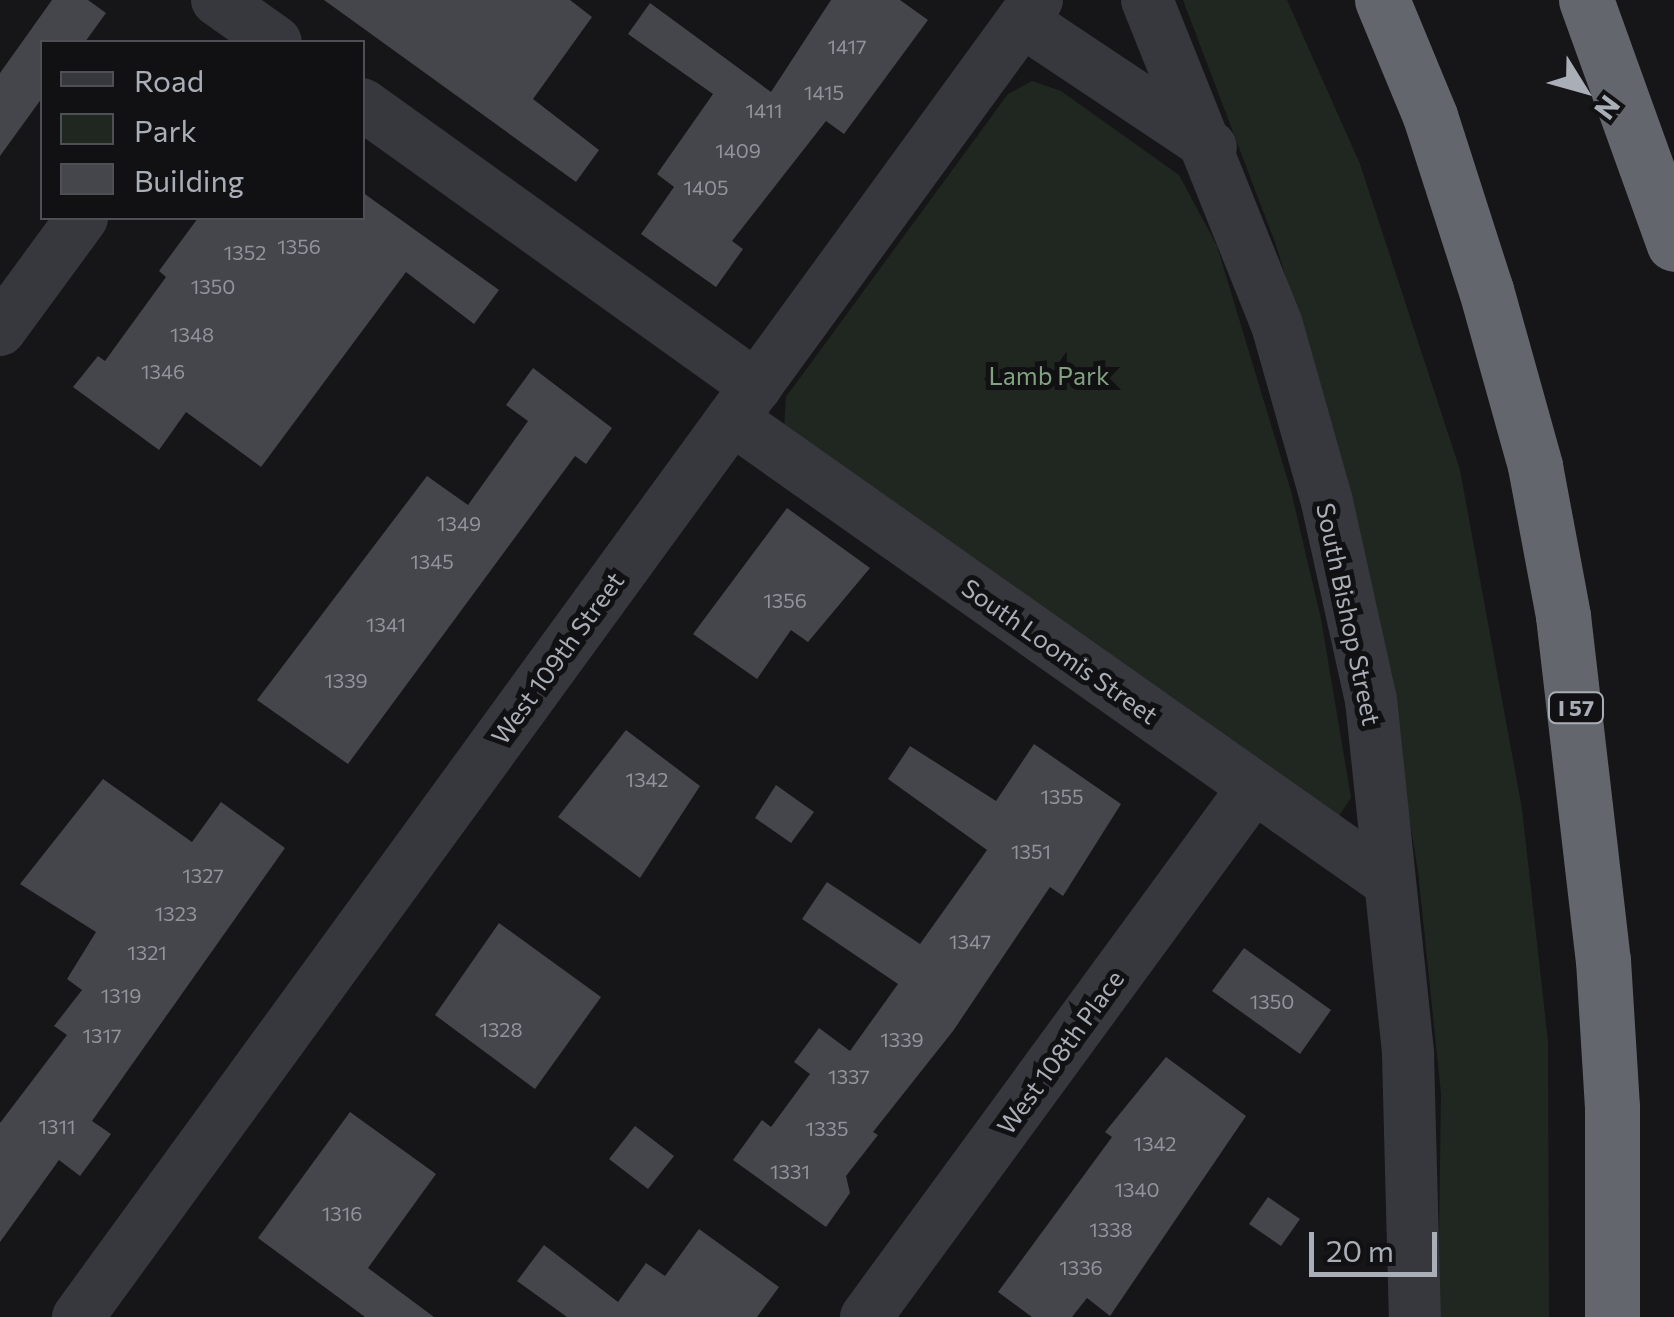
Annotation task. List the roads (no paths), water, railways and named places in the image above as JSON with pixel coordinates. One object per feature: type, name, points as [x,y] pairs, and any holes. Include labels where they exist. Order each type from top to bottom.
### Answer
[{"type":"highway","points":[[1360,0],[1430,116]]},
{"type":"highway","name":"I 57","points":[[1382,0],[1430,116],[1536,466],[1563,616],[1603,960],[1612,1107],[1612,1317]]},
{"type":"highway","points":[[1586,0],[1674,244]]},
{"type":"street","name":"South Bishop Street","points":[[1147,0],[1210,147],[1277,324],[1327,502],[1370,700],[1408,1055],[1414,1317]]},
{"type":"street","points":[[1030,10],[1210,147]]},
{"type":"street","name":"West 109th Street","points":[[78,1317],[1030,10]]},
{"type":"street","points":[[224,13],[272,40]]},
{"type":"street","name":"South Loomis Street","points":[[365,106],[744,403],[1254,787],[1389,882]]},
{"type":"street","points":[[0,330],[81,220]]},
{"type":"street","name":"West 108th Place","points":[[866,1317],[1254,787]]},
{"type":"park label","name":"Lamb Park","points":[[1049,375]]}]
